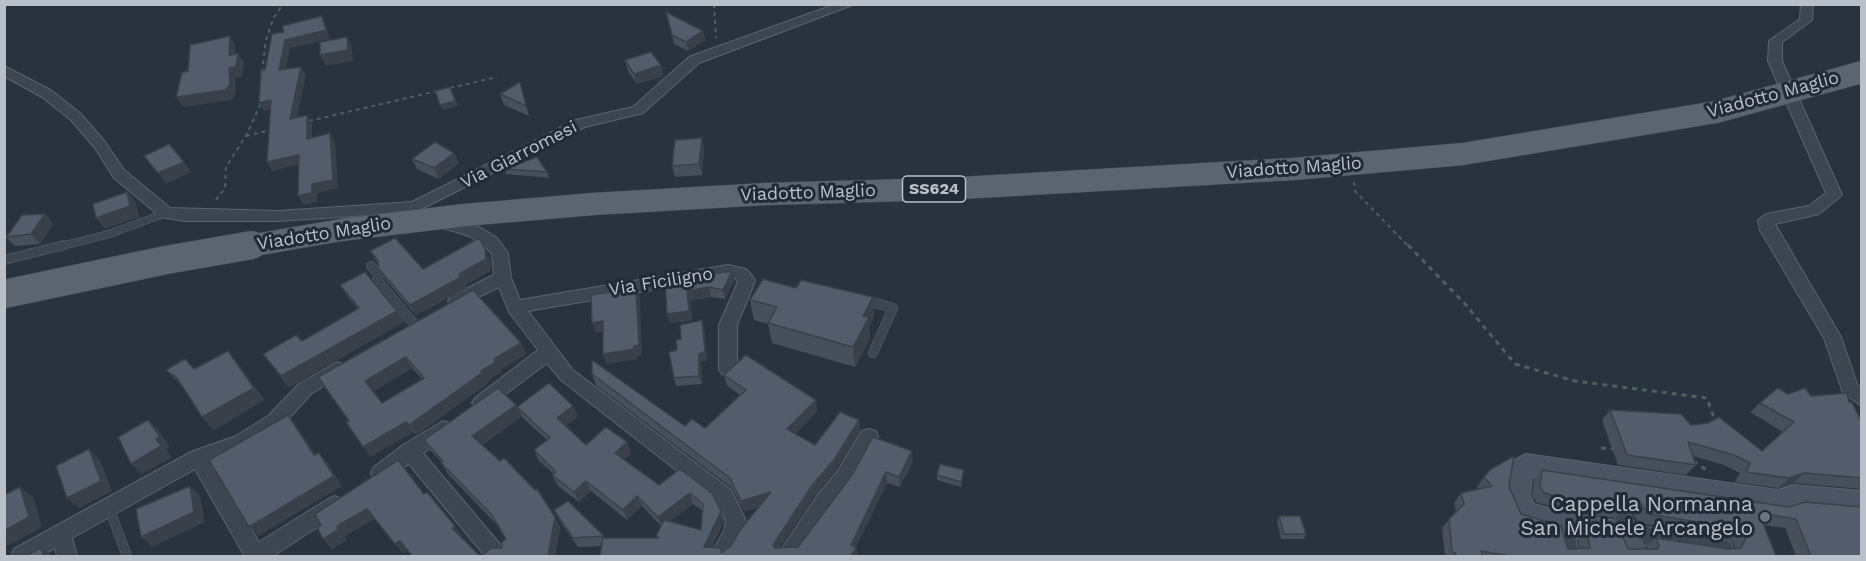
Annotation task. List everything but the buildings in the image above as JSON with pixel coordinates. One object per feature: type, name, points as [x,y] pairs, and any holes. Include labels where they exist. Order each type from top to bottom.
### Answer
[{"type":"main road","name":"Viadotto Maglio","points":[[4,294],[166,260],[329,232],[465,215],[593,204],[766,194],[942,189],[1293,169],[1463,154],[1716,112],[1862,72]]},
{"type":"main road","points":[[1628,537],[1531,516],[1519,505],[1517,496],[1520,470],[1526,465],[1540,466],[1614,481],[1778,502],[1793,496],[1862,503]]},
{"type":"street","name":"Via Giarromesi","points":[[415,207],[582,123],[638,110],[694,60],[849,4]]},
{"type":"street","points":[[1807,4],[1806,20],[1776,40],[1775,61],[1834,195],[1814,210],[1766,220],[1768,230],[1832,338],[1849,388],[1862,399]]},
{"type":"street","points":[[4,70],[47,94],[76,117],[100,145],[119,174],[166,213],[195,216],[279,216],[415,207],[427,217],[476,232],[491,242],[500,253],[503,278],[515,307],[567,375],[722,494],[736,522],[734,533],[720,556]]},
{"type":"street","name":"Via Ficiligno","points":[[515,307],[728,271],[745,277],[751,285],[732,310],[728,326],[728,369]]},
{"type":"street","points":[[394,337],[503,278]]},
{"type":"street","points":[[369,482],[410,450],[462,416],[550,351]]},
{"type":"street","points":[[21,556],[198,458],[243,442],[275,422],[313,383],[353,360]]},
{"type":"street","points":[[787,556],[824,502],[844,478],[869,437]]},
{"type":"street","points":[[410,450],[497,556]]},
{"type":"street","points":[[198,458],[251,548],[256,552],[266,550],[350,494]]},
{"type":"street","points":[[1562,524],[1569,556]]},
{"type":"street","points":[[61,535],[67,556]]},
{"type":"street","points":[[1628,537],[1692,550],[1723,548]]},
{"type":"lane","points":[[4,260],[109,234],[166,213]]},
{"type":"lane","points":[[370,266],[379,275],[376,280],[415,325]]},
{"type":"lane","points":[[851,296],[893,308],[873,353]]},
{"type":"lane","points":[[109,508],[127,556]]},
{"type":"path","points":[[262,79],[266,40],[273,20],[283,4]]},
{"type":"path","points":[[714,4],[717,52]]},
{"type":"path","points":[[303,122],[497,77]]},
{"type":"path","points":[[195,216],[223,194],[226,167],[260,111],[262,95]]},
{"type":"path","points":[[246,136],[280,128]]},
{"type":"path","points":[[1354,174],[1355,192],[1466,305],[1515,364],[1575,381],[1707,398],[1716,424],[1724,432]]},
{"type":"path","points":[[1601,448],[1621,450]]},
{"type":"path","points":[[1690,460],[1713,474]]},
{"type":"place","name":"Cappella Normanna San Michele Arcangelo","points":[[1765,517]]}]
